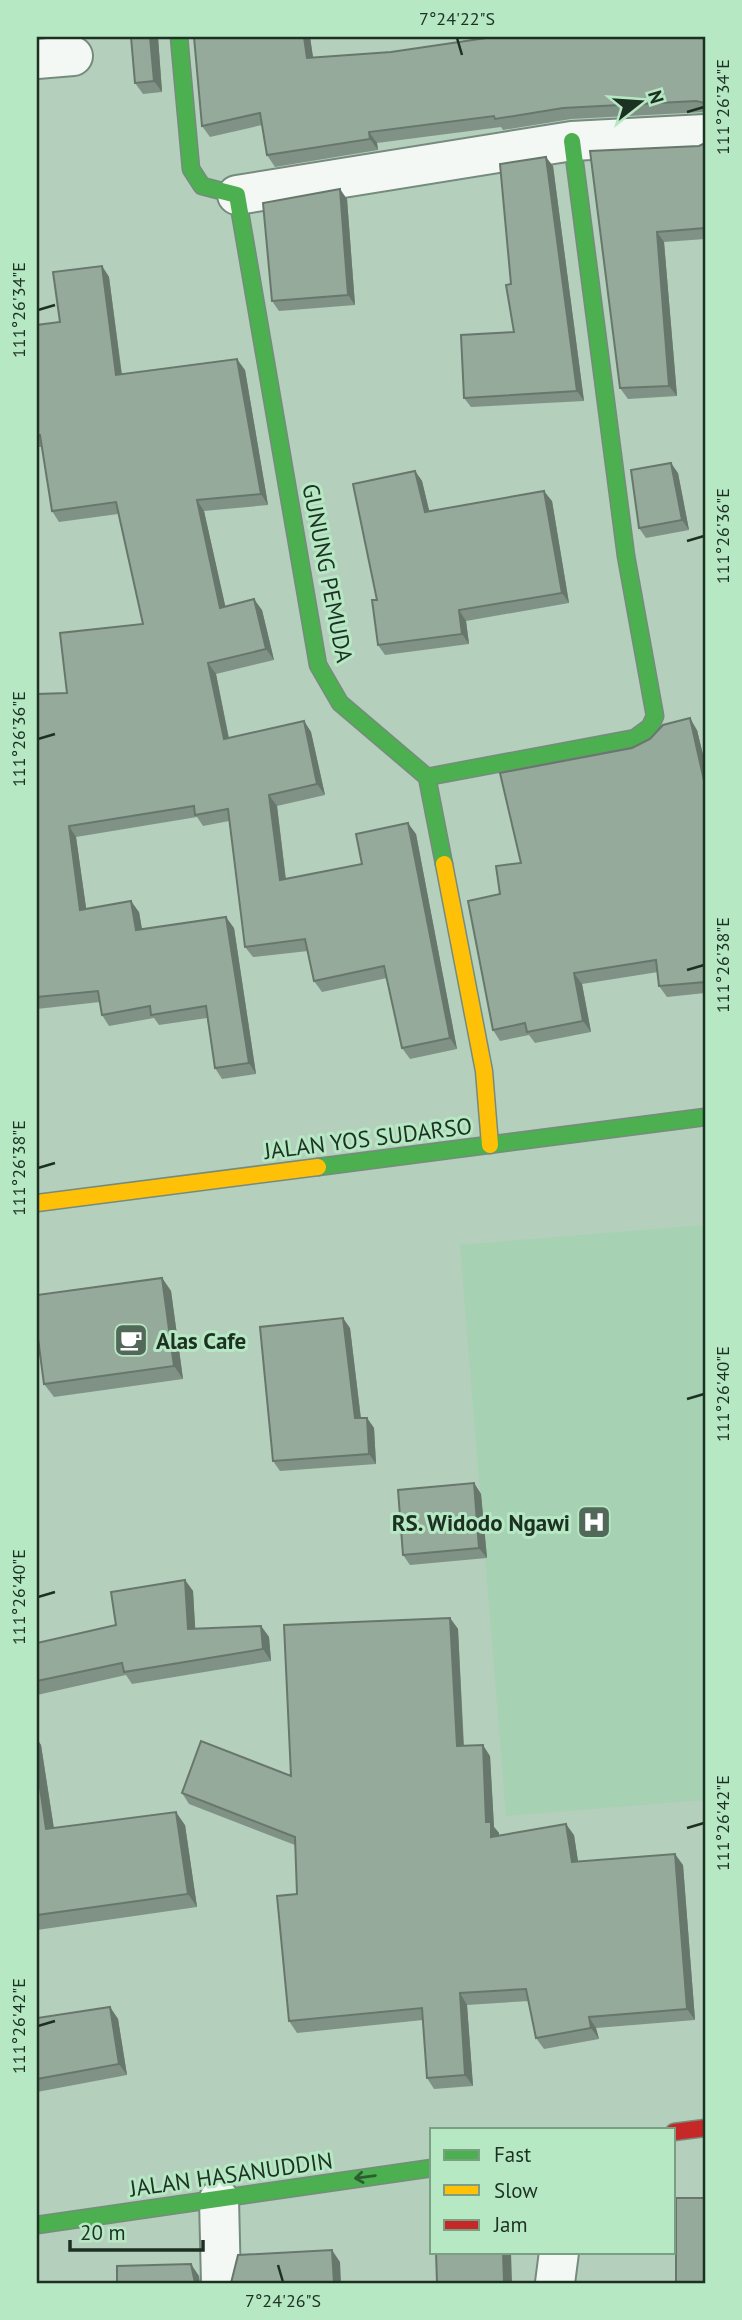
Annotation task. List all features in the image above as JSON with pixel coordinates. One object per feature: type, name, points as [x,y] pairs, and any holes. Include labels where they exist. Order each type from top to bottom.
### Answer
[{"type":"street","points":[[179,37],[191,169],[202,186],[237,195],[572,141],[705,134]]},
{"type":"street","points":[[490,1145],[484,1071],[427,777],[635,738],[648,732],[654,724],[656,710],[626,556],[572,141]]},
{"type":"street","name":"GUNUNG PEMUDA","points":[[237,195],[318,665],[340,703],[427,777]]},
{"type":"street","name":"JALAN YOS SUDARSO","points":[[37,1203],[705,1117]]},
{"type":"street","points":[[676,2132],[705,2128]]},
{"type":"street","name":"JALAN HASANUDDIN","points":[[37,2225],[430,2168]]},
{"type":"street","points":[[219,2199],[220,2283]]},
{"type":"street","points":[[555,2283],[558,2254]]},
{"type":"shaded area","name":"RS. Widodo Ngawi","points":[[705,1225],[705,1800],[506,1816],[460,1245]]},
{"type":"building","points":[[131,37],[150,37],[154,81],[135,83]]},
{"type":"building","points":[[194,37],[304,37],[307,58],[391,52],[493,37],[705,37],[705,103],[696,101],[563,108],[495,119],[494,116],[369,132],[370,139],[267,155],[260,113],[202,126]]},
{"type":"building","points":[[705,143],[705,228],[657,232],[669,386],[620,388],[590,151],[699,146]]},
{"type":"building","points":[[546,157],[577,391],[464,398],[461,335],[514,332],[506,285],[511,284],[500,164]]},
{"type":"building","points":[[340,189],[348,295],[272,301],[263,203]]},
{"type":"building","points":[[102,266],[116,375],[237,359],[261,494],[197,500],[220,608],[254,599],[266,649],[208,663],[224,739],[304,721],[317,784],[269,795],[280,880],[362,864],[356,834],[408,823],[450,1038],[402,1048],[384,966],[314,981],[305,939],[245,947],[228,809],[195,815],[194,806],[69,826],[80,910],[131,901],[136,930],[226,917],[249,1063],[215,1068],[206,1006],[151,1015],[150,1006],[102,1015],[98,991],[37,997],[37,694],[67,693],[60,633],[143,624],[116,502],[52,511],[40,435],[37,435],[37,325],[60,322],[53,272]]},
{"type":"building","points":[[671,463],[682,520],[639,528],[631,470]]},
{"type":"building","points":[[415,471],[425,512],[544,491],[562,593],[459,610],[462,634],[378,645],[372,600],[377,600],[353,484]]},
{"type":"building","points":[[690,718],[705,785],[705,982],[659,986],[656,960],[574,973],[583,1021],[527,1032],[525,1023],[493,1030],[468,901],[500,894],[496,866],[521,863],[500,773],[632,748],[650,739],[663,725]]},
{"type":"building","points":[[162,1278],[174,1366],[44,1384],[37,1331],[37,1295]]},
{"type":"building","points":[[343,1318],[355,1418],[367,1418],[369,1454],[273,1461],[260,1327]]},
{"type":"building","points":[[474,1483],[479,1548],[403,1555],[398,1490]]},
{"type":"building","points":[[185,1580],[188,1629],[261,1626],[263,1649],[124,1672],[122,1663],[37,1681],[37,1643],[116,1625],[111,1592]]},
{"type":"building","points":[[450,1618],[457,1746],[483,1745],[486,1822],[491,1822],[491,1837],[566,1824],[572,1862],[675,1854],[687,2009],[589,2017],[591,2028],[536,2038],[526,1989],[460,1993],[465,2075],[427,2078],[422,2008],[289,2021],[277,1896],[297,1894],[295,1837],[182,1793],[201,1741],[291,1776],[284,1625]]},
{"type":"building","points":[[37,1767],[46,1829],[176,1812],[188,1894],[37,1915]]},
{"type":"building","points":[[110,2007],[119,2064],[37,2079],[37,2018]]},
{"type":"building","points":[[676,2198],[705,2198],[705,2283],[676,2283]]},
{"type":"building","points":[[332,2250],[334,2283],[231,2283],[238,2255]]},
{"type":"building","points":[[436,2254],[503,2254],[504,2283],[437,2283]]},
{"type":"building","points":[[191,2264],[195,2283],[117,2283],[117,2266]]},
{"type":"traffic: fast","points":[[179,37],[191,169],[202,186],[237,195],[318,665],[340,703],[427,777],[444,864]]},
{"type":"traffic: fast","points":[[427,777],[635,738],[650,727],[655,716],[626,556],[572,141]]},
{"type":"traffic: fast","points":[[318,1167],[705,1117]]},
{"type":"traffic: fast","points":[[37,2225],[430,2168]]},
{"type":"traffic: slow","points":[[444,864],[484,1071],[490,1145]]},
{"type":"traffic: slow","points":[[37,1203],[318,1167]]},
{"type":"traffic: jam","points":[[676,2132],[705,2128]]},
{"type":"place","name":"Alas Cafe","points":[[131,1340]]},
{"type":"place","name":"RS. Widodo Ngawi","points":[[594,1522]]}]
